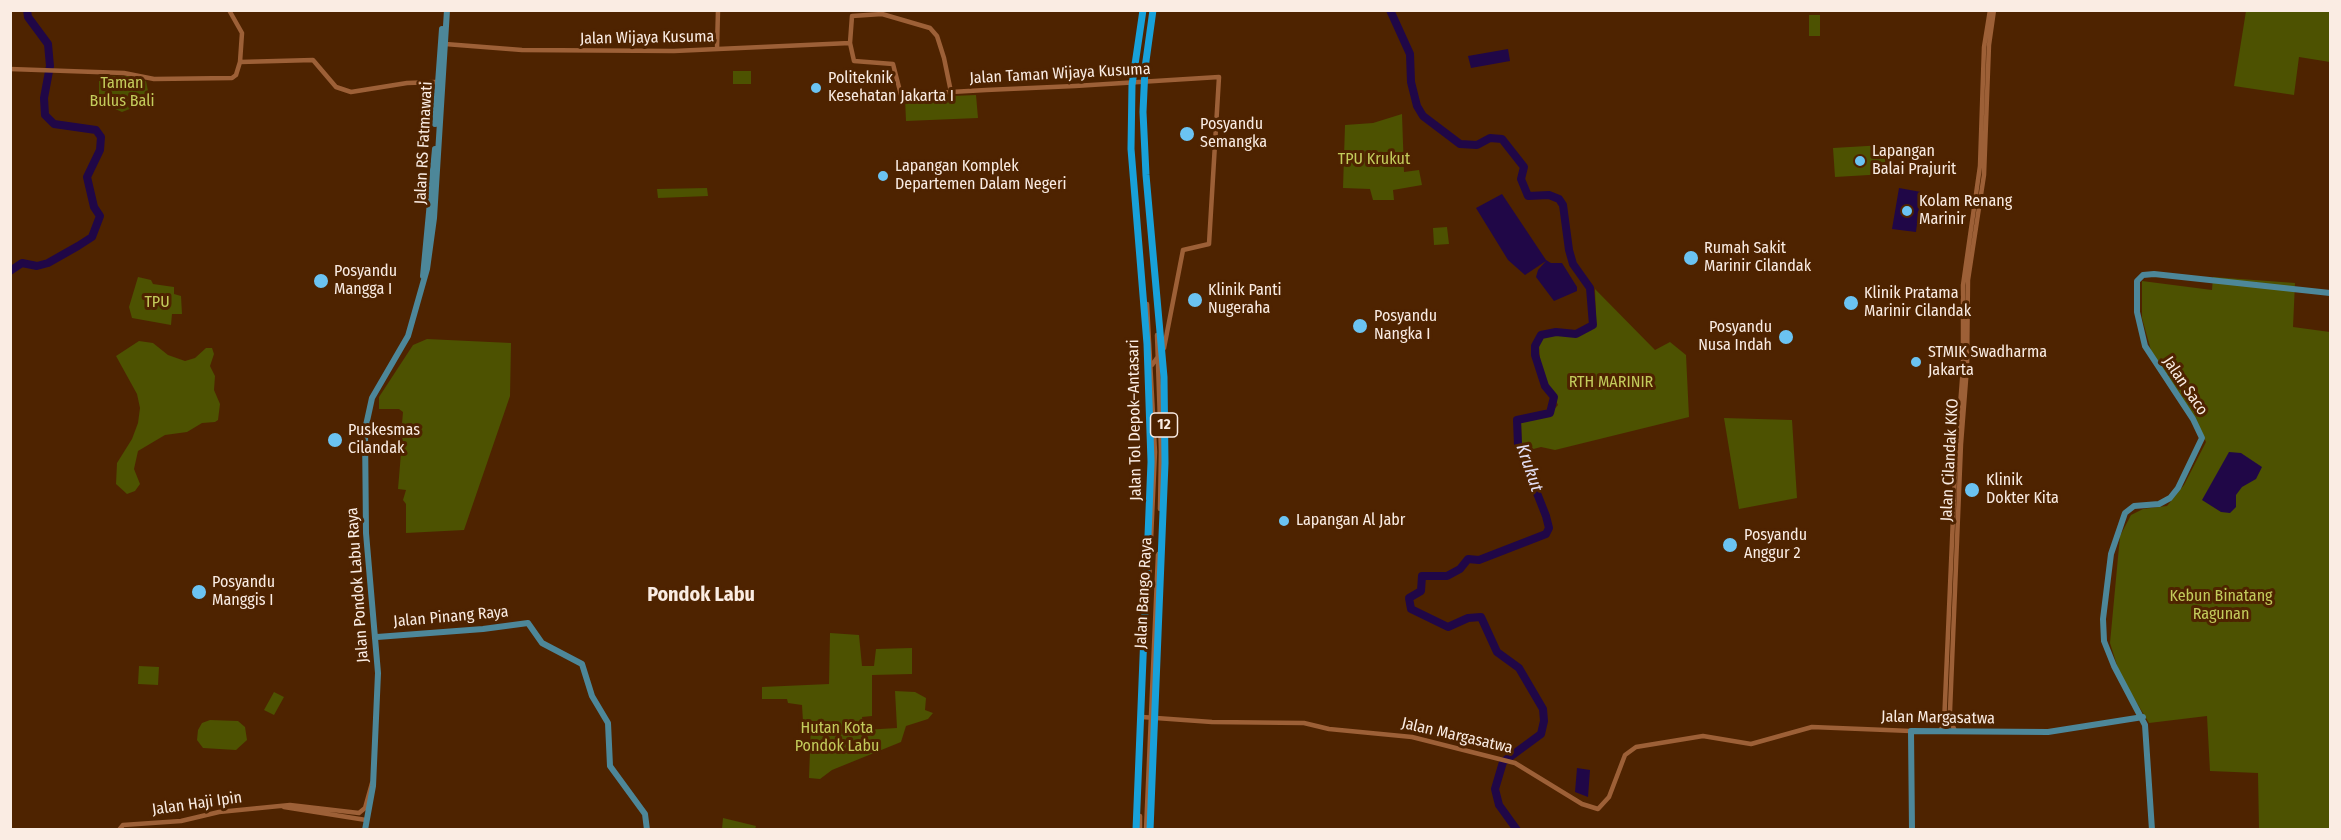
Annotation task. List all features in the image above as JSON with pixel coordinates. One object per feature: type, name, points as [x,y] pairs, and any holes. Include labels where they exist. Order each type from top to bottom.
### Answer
[{"type":"highway","name":"Jalan Tol Depok–Antasari","points":[[1138,830],[1151,462],[1147,344],[1131,149],[1134,60],[1142,10]]},
{"type":"highway","name":"Jalan Tol Depok–Antasari","points":[[1148,830],[1165,441],[1163,367],[1143,112],[1145,68],[1153,10]]},
{"type":"highway","points":[[1145,649],[1155,649]]},
{"type":"main road","name":"Jalan RS Fatmawati","points":[[423,276],[427,269],[433,227],[445,44],[445,10]]},
{"type":"main road","name":"Jalan RS Fatmawati","points":[[402,346],[411,326],[423,276],[435,142],[436,82],[445,10]]},
{"type":"main road","name":"Jalan Saco","points":[[2152,830],[2148,738],[2143,717],[2114,666],[2104,641],[2103,619],[2111,554],[2125,513],[2134,506],[2159,504],[2170,498],[2178,488],[2202,438],[2193,419],[2145,346],[2137,312],[2136,281],[2143,275],[2154,274],[2331,293]]},
{"type":"main road","name":"Jalan Pondok Labu Raya","points":[[364,830],[372,783],[377,641],[366,533],[365,430],[372,398],[402,346]]},
{"type":"main road","name":"Jalan Pinang Raya","points":[[377,641],[385,637],[455,632],[528,623],[542,643],[582,664],[592,696],[608,723],[610,766],[645,814],[647,830]]},
{"type":"main road","name":"Jalan Margasatwa","points":[[1911,731],[2048,732],[2143,717]]},
{"type":"main road","points":[[1911,731],[1912,830]]},
{"type":"street","points":[[10,69],[124,73],[154,79],[234,77],[240,62],[242,33],[229,10]]},
{"type":"street","points":[[717,49],[718,10]]},
{"type":"street","name":"Jalan Cilandak KKO","points":[[1940,731],[1944,724],[1955,472],[1963,368],[1963,285],[1980,166],[1984,47],[1990,10]]},
{"type":"street","name":"Jalan Cilandak KKO","points":[[1955,731],[1950,722],[1950,711],[1961,444],[1967,367],[1968,280],[1983,175],[1989,45],[1995,10]]},
{"type":"street","points":[[850,43],[852,16],[882,14],[924,24],[937,36],[951,92]]},
{"type":"street","name":"Jalan Wijaya Kusuma","points":[[445,44],[522,50],[717,49],[850,43]]},
{"type":"street","name":"Jalan Taman Wijaya Kusuma","points":[[850,43],[857,63],[894,64],[901,95],[1219,77]]},
{"type":"street","points":[[240,62],[313,60],[336,87],[351,92],[407,83],[436,82]]},
{"type":"street","name":"Jalan Bango Raya","points":[[1152,365],[1164,348],[1182,250],[1209,244],[1219,77]]},
{"type":"street","name":"Jalan Bango Raya","points":[[1142,82],[1144,194],[1157,336],[1161,469],[1155,649],[1149,717],[1148,830]]},
{"type":"street","name":"Jalan Bango Raya","points":[[1134,83],[1136,172],[1152,365],[1154,472],[1138,830]]},
{"type":"street","points":[[1150,332],[1163,337],[1167,333]]},
{"type":"street","name":"Jalan Margasatwa","points":[[1142,717],[1212,722],[1304,723],[1329,729],[1412,738],[1507,760],[1582,804],[1598,809],[1609,797],[1626,755],[1636,747],[1703,736],[1751,744],[1762,743],[1812,727],[1911,731]]},
{"type":"street","name":"Jalan Haji Ipin","points":[[329,813],[363,811],[372,783]]},
{"type":"street","name":"Jalan Haji Ipin","points":[[119,830],[123,825],[173,822],[219,812],[281,807],[366,820]]},
{"type":"green space","points":[[2246,11],[2330,11],[2330,62],[2299,57],[2294,95],[2234,86]]},
{"type":"green space","points":[[1809,15],[1820,15],[1820,36],[1809,36]]},
{"type":"green space","points":[[733,71],[751,71],[751,84],[733,84]]},
{"type":"green space","name":"Taman Bulus Bali","points":[[99,76],[129,76],[146,81],[150,101],[122,112],[99,102]]},
{"type":"green space","points":[[976,95],[978,118],[906,121],[905,98]]},
{"type":"green space","name":"TPU Krukut","points":[[1402,114],[1404,172],[1419,170],[1422,185],[1393,190],[1394,200],[1373,200],[1370,189],[1343,188],[1345,125],[1373,123]]},
{"type":"green space","name":"Lapangan Balai Prajurit","points":[[1884,145],[1886,174],[1835,177],[1833,148]]},
{"type":"green space","points":[[707,188],[708,196],[658,198],[657,189]]},
{"type":"green space","points":[[1447,227],[1449,244],[1434,245],[1433,228]]},
{"type":"green space","name":"TPU","points":[[138,277],[151,280],[153,284],[174,287],[174,294],[181,296],[182,314],[172,314],[171,325],[132,318],[129,307]]},
{"type":"green space","name":"Kebun Binatang Ragunan","points":[[2213,277],[2295,283],[2293,327],[2330,332],[2330,829],[2259,829],[2258,773],[2210,771],[2207,716],[2149,723],[2120,675],[2110,643],[2120,536],[2131,515],[2143,509],[2167,506],[2184,485],[2206,442],[2193,414],[2152,354],[2142,318],[2142,281],[2212,290]]},
{"type":"green space","name":"RTH MARINIR","points":[[1595,289],[1655,350],[1670,342],[1686,355],[1689,417],[1555,450],[1541,447],[1522,452],[1521,422],[1549,415],[1558,405],[1541,370],[1538,333],[1589,330],[1596,318]]},
{"type":"green space","points":[[427,339],[511,343],[510,396],[464,530],[406,533],[406,504],[403,500],[406,490],[398,489],[401,453],[395,443],[396,436],[401,436],[403,412],[399,409],[379,409],[379,397],[413,345]]},
{"type":"green space","points":[[139,341],[153,343],[168,355],[185,361],[195,358],[206,348],[212,348],[214,354],[210,366],[215,376],[214,390],[220,404],[218,420],[215,422],[202,423],[187,432],[165,435],[138,451],[134,469],[140,484],[135,491],[127,494],[116,484],[117,463],[132,439],[138,423],[140,408],[137,394],[116,356]]},
{"type":"green space","points":[[1724,418],[1792,420],[1797,498],[1739,509]]},
{"type":"green space","name":"Hutan Kota Pondok Labu","points":[[830,633],[859,635],[862,666],[874,666],[876,649],[912,648],[912,674],[872,675],[872,716],[862,717],[864,730],[897,728],[895,691],[915,692],[926,698],[925,710],[933,713],[928,719],[906,726],[901,742],[832,770],[820,779],[809,778],[811,724],[803,722],[802,705],[788,703],[787,699],[762,699],[762,687],[829,684]]},
{"type":"green space","points":[[139,666],[159,667],[158,685],[138,684]]},
{"type":"green space","points":[[274,692],[284,697],[274,715],[264,710]]},
{"type":"green space","points":[[210,720],[238,721],[245,727],[247,740],[236,750],[203,748],[197,740],[198,730],[202,723]]},
{"type":"green space","points":[[723,818],[756,826],[755,829],[722,829]]},
{"type":"shaded area","points":[[1508,49],[1510,61],[1471,68],[1468,56]]},
{"type":"shaded area","name":"Kolam Renang Marinir","points":[[1899,188],[1921,192],[1916,232],[1892,229]]},
{"type":"shaded area","points":[[1502,194],[1546,260],[1551,263],[1562,263],[1577,287],[1577,291],[1554,301],[1536,277],[1538,270],[1546,261],[1525,275],[1508,260],[1476,208]]},
{"type":"shaded area","points":[[2229,452],[2241,453],[2262,467],[2256,479],[2242,487],[2236,495],[2236,507],[2230,513],[2221,512],[2202,500]]},
{"type":"shaded area","points":[[1577,768],[1590,770],[1588,797],[1575,792]]},
{"type":"waterway","points":[[10,271],[22,263],[37,266],[48,263],[78,246],[92,237],[100,216],[94,207],[87,177],[100,150],[101,137],[96,130],[54,124],[45,115],[44,98],[50,66],[48,44],[28,17],[27,10]]},
{"type":"waterway","name":"Krukut","points":[[1390,10],[1410,54],[1411,82],[1417,106],[1423,116],[1460,144],[1477,145],[1490,138],[1502,139],[1524,167],[1521,179],[1528,196],[1549,195],[1559,199],[1563,205],[1573,264],[1590,288],[1593,325],[1576,334],[1556,332],[1541,335],[1535,346],[1535,355],[1545,386],[1554,397],[1550,413],[1517,420],[1518,445],[1546,516],[1549,528],[1546,534],[1479,560],[1468,559],[1460,569],[1447,576],[1422,576],[1421,591],[1409,598],[1411,609],[1448,627],[1468,618],[1481,617],[1497,652],[1519,668],[1543,709],[1544,721],[1541,734],[1503,762],[1495,789],[1499,805],[1517,830]]},
{"type":"place","name":"Politeknik Kesehatan Jakarta I","points":[[816,88]]},
{"type":"place","name":"Posyandu Semangka","points":[[1187,134]]},
{"type":"place","name":"Lapangan Balai Prajurit","points":[[1860,161]]},
{"type":"place","name":"Lapangan Komplek Departemen Dalam Negeri","points":[[883,176]]},
{"type":"place","name":"Kolam Renang Marinir","points":[[1907,211]]},
{"type":"place","name":"Rumah Sakit Marinir Cilandak","points":[[1691,258]]},
{"type":"place","name":"Posyandu Mangga I","points":[[321,281]]},
{"type":"place","name":"Klinik Panti Nugeraha","points":[[1195,300]]},
{"type":"place","name":"Klinik Pratama Marinir Cilandak","points":[[1851,303]]},
{"type":"place","name":"Posyandu Nangka I","points":[[1360,326]]},
{"type":"place","name":"Posyandu Nusa Indah","points":[[1786,337]]},
{"type":"place","name":"STMIK Swadharma Jakarta","points":[[1916,362]]},
{"type":"place","name":"Puskesmas Cilandak","points":[[335,440]]},
{"type":"place","name":"Klinik Dokter Kita","points":[[1972,490]]},
{"type":"place","name":"Lapangan Al Jabr","points":[[1284,521]]},
{"type":"place","name":"Posyandu Anggur 2","points":[[1730,545]]},
{"type":"place","name":"Posyandu Manggis I","points":[[199,592]]},
{"type":"district","name":"Pondok Labu","points":[[701,595]]}]
